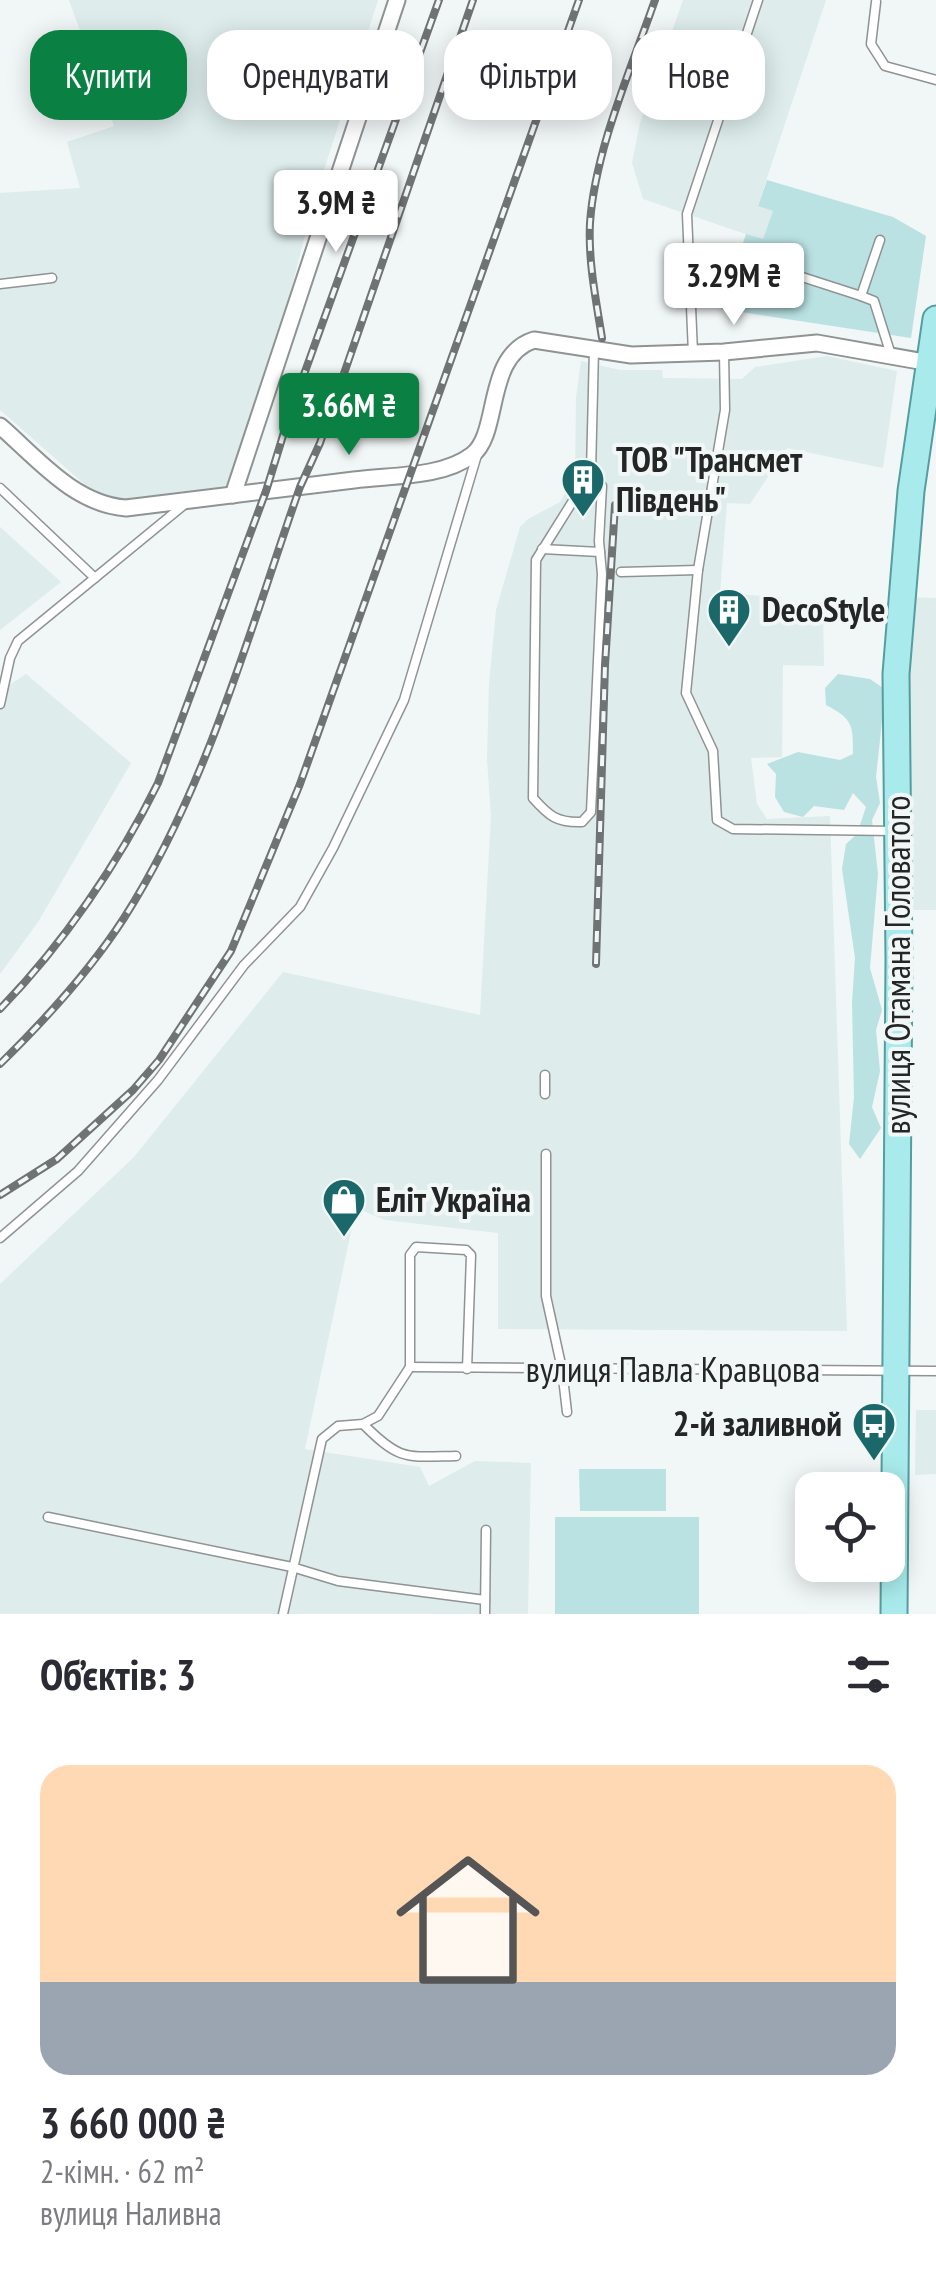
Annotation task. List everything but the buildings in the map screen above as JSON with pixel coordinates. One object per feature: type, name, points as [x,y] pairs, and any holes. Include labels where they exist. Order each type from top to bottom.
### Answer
[{"type":"main road","name":"вулиця Отамана Головатого","points":[[894,1614],[896,674],[911,491],[936,318]]},
{"type":"street","points":[[234,495],[397,0]]},
{"type":"street","points":[[0,426],[79,495],[96,504],[126,508],[447,468],[478,450],[506,363],[524,343],[534,340],[631,354],[724,352],[818,343],[932,363]]},
{"type":"lane","points":[[692,353],[687,214],[758,0]]},
{"type":"lane","points":[[876,2],[871,44],[885,66],[936,80]]},
{"type":"lane","points":[[861,296],[880,240]]},
{"type":"lane","points":[[740,258],[874,301],[890,355]]},
{"type":"lane","points":[[0,284],[52,278]]},
{"type":"lane","points":[[591,472],[602,486],[599,689],[591,812],[582,822],[563,822],[549,816],[533,798],[536,560],[591,472],[594,350]]},
{"type":"lane","points":[[724,352],[725,410],[698,570],[686,693],[713,752],[716,820],[733,829],[898,831]]},
{"type":"lane","points":[[0,1238],[78,1170],[158,1080],[244,965],[300,907],[333,848],[404,700],[478,450]]},
{"type":"lane","points":[[0,488],[95,578]]},
{"type":"lane","points":[[0,704],[10,658],[18,641],[188,501]]},
{"type":"lane","points":[[542,549],[600,552]]},
{"type":"lane","points":[[621,572],[698,570]]},
{"type":"lane","points":[[546,1075],[546,1094]]},
{"type":"lane","points":[[546,1154],[546,1296],[567,1412]]},
{"type":"lane","points":[[283,1614],[322,1439],[338,1426],[363,1424],[378,1416],[410,1368],[410,1255],[416,1247],[466,1250],[471,1255],[468,1369]]},
{"type":"lane","name":"вулиця Павла Кравцова","points":[[410,1368],[936,1371]]},
{"type":"lane","points":[[363,1424],[388,1449],[400,1455],[456,1456]]},
{"type":"lane","points":[[48,1517],[292,1567],[338,1581],[485,1600]]},
{"type":"lane","points":[[485,1614],[486,1530]]},
{"type":"shaded area","points":[[69,0],[378,0],[368,30],[207,30],[207,120],[340,120],[311,211],[275,354],[231,490],[107,504],[0,410],[0,193],[80,188],[67,142],[114,126],[112,120],[187,120],[187,30],[80,30]]},
{"type":"shaded area","points":[[683,0],[826,0],[758,205],[773,211],[763,240],[643,199],[632,163],[641,120],[765,120],[765,30],[673,30]]},
{"type":"shaded area","points":[[767,180],[893,217],[926,236],[911,338],[721,309],[746,234],[763,239],[773,211],[758,206]]},
{"type":"shaded area","points":[[827,356],[897,371],[883,468],[787,448],[750,504],[727,503],[720,593],[781,597],[783,613],[823,616],[824,666],[783,665],[782,757],[751,758],[757,804],[767,819],[830,816],[847,1331],[498,1329],[498,1233],[385,1220],[356,1208],[305,1449],[420,1467],[429,1486],[475,1461],[531,1463],[528,1614],[0,1614],[0,1284],[134,1157],[283,972],[480,1015],[491,816],[487,759],[489,684],[496,610],[520,527],[560,502],[575,478],[576,398],[581,361],[620,370],[662,370],[663,378],[742,379],[755,367]]},
{"type":"shaded area","points":[[0,527],[61,582],[0,630]]},
{"type":"shaded area","points":[[904,597],[936,598],[936,910],[905,910]]},
{"type":"shaded area","points":[[26,674],[131,763],[38,922],[0,974],[0,691]]},
{"type":"shaded area","points":[[838,674],[870,679],[883,688],[876,777],[880,803],[872,820],[878,874],[870,968],[882,1010],[876,1030],[880,1071],[872,1107],[881,1128],[860,1159],[849,1144],[854,1097],[855,958],[842,869],[846,844],[857,834],[866,807],[853,793],[844,810],[814,806],[803,817],[784,812],[775,797],[776,774],[767,764],[798,752],[840,760],[853,754],[850,724],[826,705],[825,688]]},
{"type":"shaded area","points":[[916,1410],[936,1410],[936,1474],[915,1475]]},
{"type":"shaded area","points":[[579,1469],[666,1469],[666,1511],[580,1511]]},
{"type":"shaded area","points":[[555,1517],[699,1517],[699,1614],[555,1614]]},
{"type":"railway","points":[[0,1009],[46,958],[88,902],[158,783],[266,491],[289,416],[439,0]]},
{"type":"railway","points":[[0,1064],[66,994],[111,938],[153,868],[203,763],[300,487],[320,443],[473,0]]},
{"type":"railway","points":[[0,1195],[57,1159],[133,1090],[159,1060],[231,951],[300,784],[579,0]]},
{"type":"railway","points":[[602,338],[590,252],[593,195],[615,110],[655,0]]},
{"type":"railway","points":[[596,964],[605,665],[615,505]]},
{"type":"place","name":"ТОВ \"Трансмет Південь\"","points":[[583,518]]},
{"type":"place","name":"DecoStyle","points":[[729,648]]},
{"type":"place","name":"Еліт Україна","points":[[344,1238]]},
{"type":"place","name":"2-й заливной","points":[[874,1462]]}]
